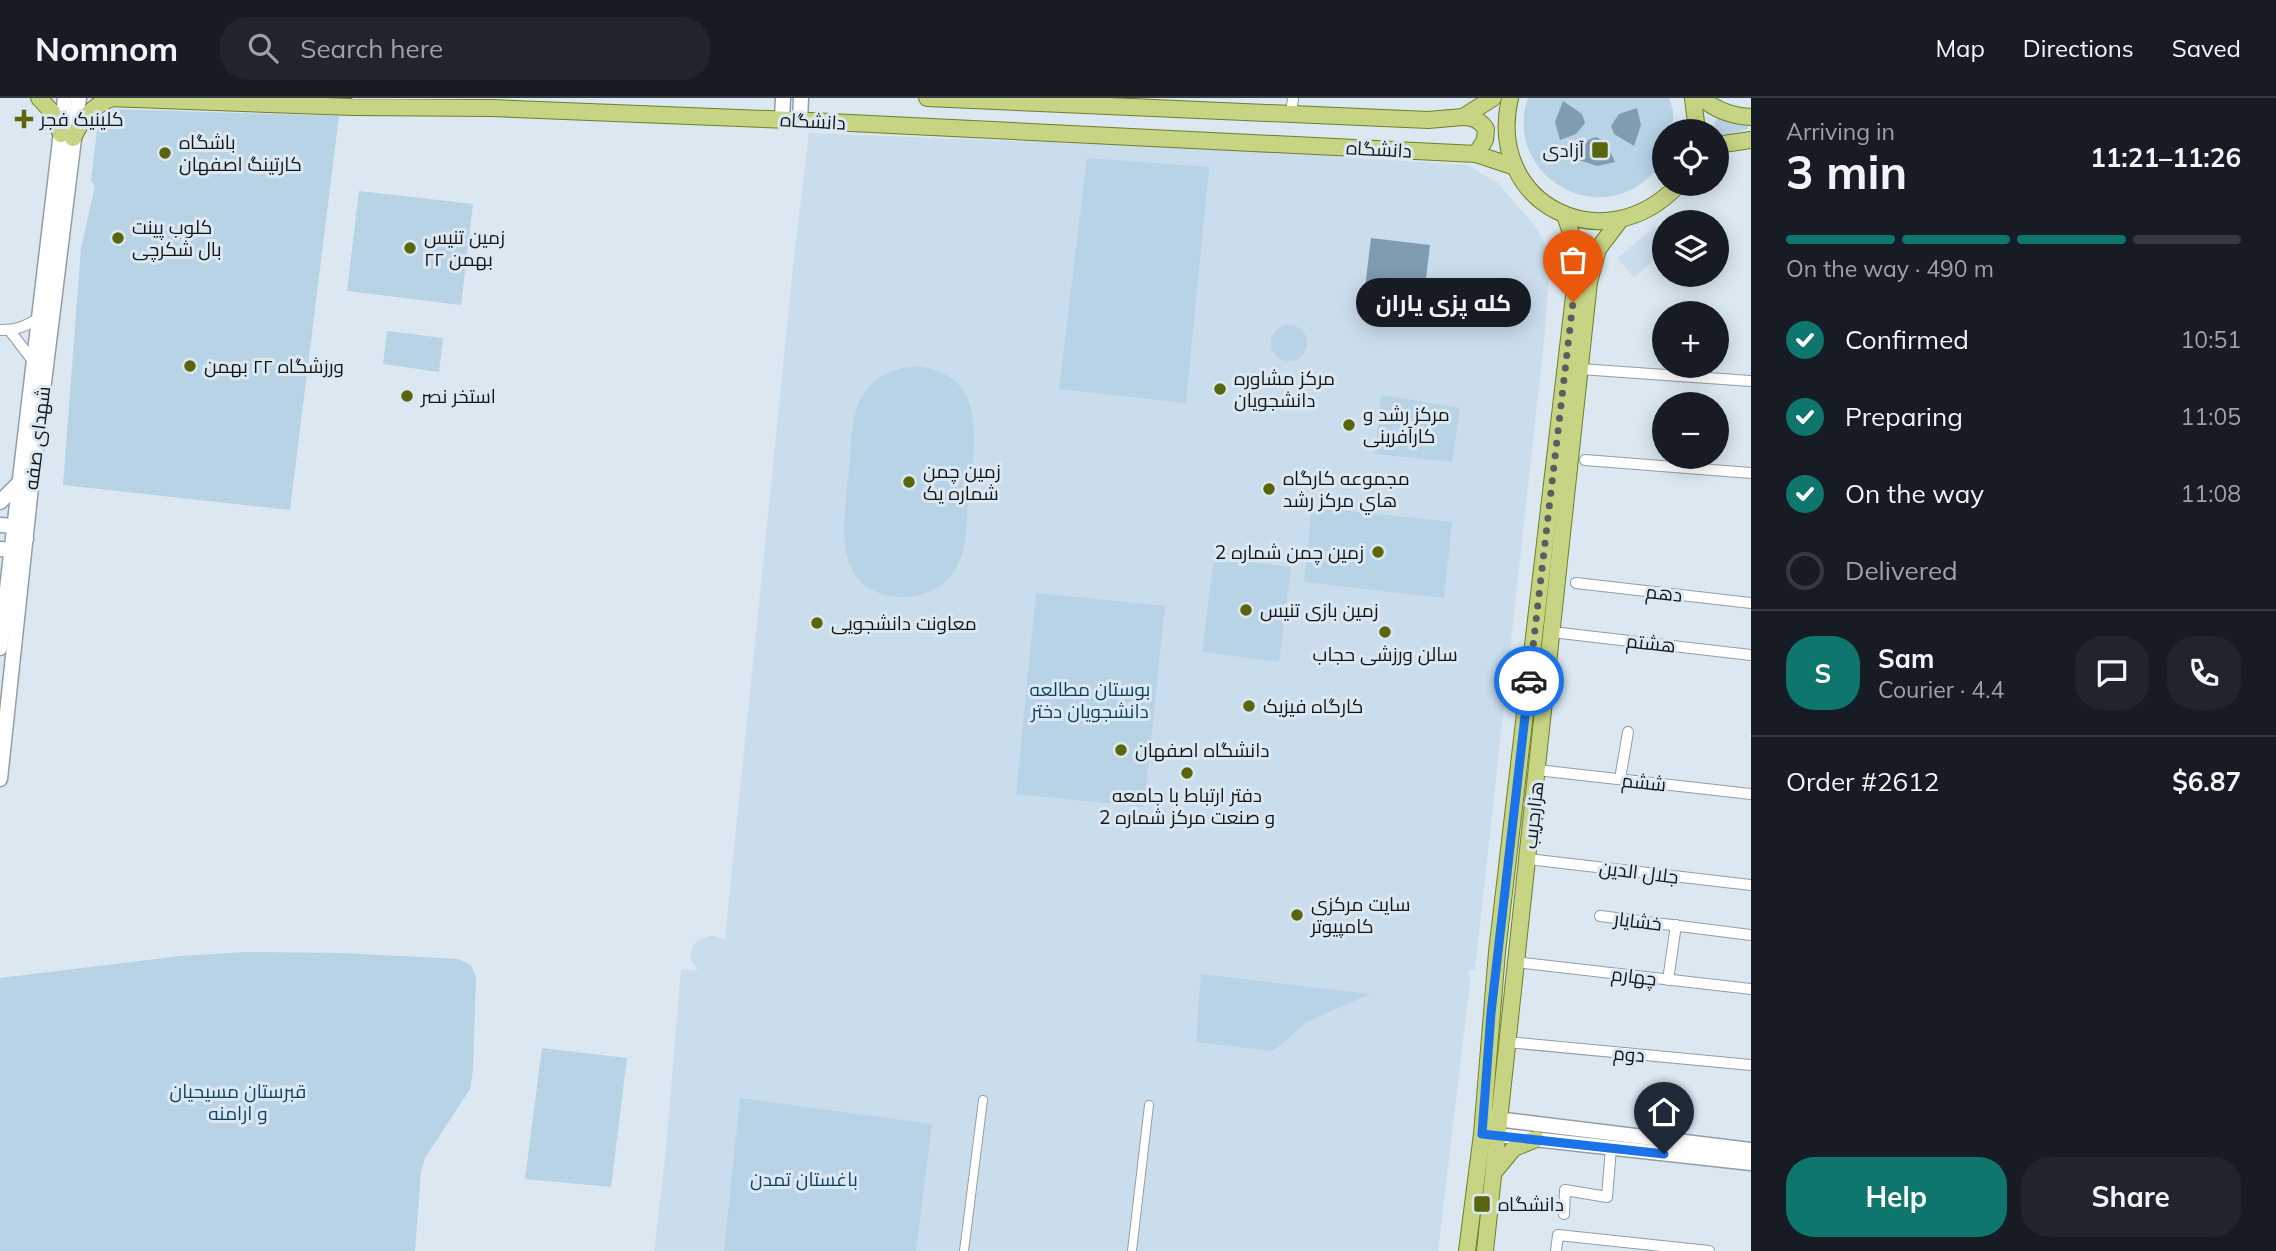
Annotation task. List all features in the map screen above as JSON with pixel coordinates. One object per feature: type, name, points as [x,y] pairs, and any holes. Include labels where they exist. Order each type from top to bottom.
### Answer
[{"type":"main road","points":[[39,98],[52,112],[67,136],[99,103],[110,98]]},
{"type":"main road","name":"شهدای صفه","points":[[0,779],[67,136],[65,98]]},
{"type":"main road","name":"شهدای صفه","points":[[0,648],[7,525],[20,482],[39,318],[67,136],[79,98]]},
{"type":"main road","name":"دانشگاه","points":[[110,98],[352,107],[492,108],[800,120],[1475,154],[1515,167]]},
{"type":"main road","points":[[364,98],[492,108]]},
{"type":"main road","points":[[782,120],[783,98]]},
{"type":"main road","points":[[800,120],[802,98]]},
{"type":"main road","name":"دانشگاه","points":[[928,98],[1292,106],[1428,120],[1462,117],[1493,98]]},
{"type":"main road","points":[[1510,98],[1506,134],[1515,167],[1536,196],[1565,215],[1602,222],[1620,220],[1653,207],[1665,196]]},
{"type":"main road","points":[[1693,98],[1696,119]]},
{"type":"main road","points":[[1702,98],[1711,107],[1736,117],[1751,117]]},
{"type":"main road","points":[[1709,119],[1720,110]]},
{"type":"main road","points":[[1462,117],[1471,117],[1486,129],[1483,145],[1475,154]]},
{"type":"main road","points":[[1729,143],[1751,140]]},
{"type":"main road","points":[[1467,1251],[1491,1126],[1491,1013],[1518,776],[1565,431],[1576,248],[1565,215]]},
{"type":"main road","name":"هزارجریب","points":[[1485,1251],[1494,1172],[1491,1126],[1507,1042],[1552,632],[1565,431],[1580,369],[1589,282],[1598,249],[1620,220]]},
{"type":"main road","points":[[0,502],[20,482]]},
{"type":"main road","points":[[6,549],[26,539],[7,525]]},
{"type":"main road","points":[[1518,776],[1537,774]]},
{"type":"main road","points":[[1491,1126],[1536,1139],[1611,1148],[1726,1154],[1751,1150]]},
{"type":"main road","points":[[1491,1126],[1726,1154],[1751,1163]]},
{"type":"main road","points":[[1494,1172],[1514,1149],[1536,1139]]},
{"type":"street","points":[[5,330],[24,327],[39,318]]},
{"type":"street","points":[[5,330],[34,362]]},
{"type":"street","points":[[1580,369],[1751,381]]},
{"type":"street","points":[[1585,460],[1751,473]]},
{"type":"street","name":"دهم","points":[[1576,583],[1751,603]]},
{"type":"street","name":"هشتم","points":[[1552,632],[1751,654]]},
{"type":"street","points":[[1620,779],[1628,732]]},
{"type":"street","name":"ششم","points":[[1537,774],[1620,779],[1751,794]]},
{"type":"street","name":"جلال الدین","points":[[1528,859],[1751,885]]},
{"type":"street","name":"خشایار","points":[[1600,916],[1751,935]]},
{"type":"street","name":"خشایار","points":[[1668,980],[1676,925]]},
{"type":"street","name":"چهارم","points":[[1516,962],[1751,989]]},
{"type":"street","name":"دوم","points":[[1507,1042],[1751,1065]]},
{"type":"street","points":[[964,1251],[983,1100]]},
{"type":"street","points":[[1132,1251],[1149,1105]]},
{"type":"street","points":[[1564,1214],[1565,1190],[1606,1197],[1611,1148]]},
{"type":"street","points":[[1556,1251],[1558,1235],[1709,1251]]},
{"type":"shaded area","points":[[1563,101],[1582,114],[1585,123],[1576,134],[1560,140],[1555,122]]},
{"type":"shaded area","points":[[1637,108],[1641,125],[1634,146],[1614,134],[1611,126],[1619,114]]},
{"type":"shaded area","name":"دانشگاه اصفهان","points":[[809,133],[1218,149],[1467,165],[1498,183],[1535,226],[1545,244],[1550,263],[1545,332],[1475,970],[1469,970],[1470,982],[1438,1251],[654,1251],[666,1150],[681,970],[698,970],[691,960],[691,954],[693,945],[698,940],[712,936],[725,939]]},
{"type":"shaded area","points":[[1596,137],[1606,142],[1615,162],[1597,166],[1576,159],[1588,140]]},
{"type":"shaded area","points":[[1652,229],[1652,262],[1634,277],[1617,258]]},
{"type":"shaded area","points":[[1371,238],[1430,245],[1424,296],[1365,287]]},
{"type":"green space","points":[[1528,98],[1669,98],[1673,111],[1673,119],[1652,119],[1652,174],[1624,193],[1601,197],[1578,194],[1557,184],[1540,168],[1528,148],[1524,124]]},
{"type":"green space","name":"ورزشگاه ۲۲ بهمن","points":[[111,109],[339,116],[290,510],[63,485],[81,248],[95,186],[91,180],[97,130],[109,119]]},
{"type":"green space","points":[[1729,119],[1748,126],[1748,129],[1729,135]]},
{"type":"green space","points":[[1087,158],[1209,167],[1186,403],[1059,389]]},
{"type":"green space","name":"زمین تنیس ۲۲ بهمن","points":[[359,191],[473,204],[461,305],[347,291]]},
{"type":"green space","points":[[1289,325],[1302,330],[1307,343],[1302,356],[1289,361],[1276,356],[1271,343],[1276,330]]},
{"type":"green space","points":[[387,331],[443,338],[439,372],[383,364]]},
{"type":"green space","name":"زمین چمن شماره یک","points":[[915,366],[939,372],[956,382],[967,397],[974,434],[973,455],[964,544],[955,570],[931,591],[900,597],[877,592],[861,582],[851,567],[846,550],[845,509],[852,429],[860,400],[881,377]]},
{"type":"green space","points":[[1381,395],[1460,408],[1452,462],[1375,454]]},
{"type":"green space","name":"زمین چمن شماره 2","points":[[1312,507],[1452,522],[1444,598],[1304,582]]},
{"type":"green space","name":"زمین بازی تنیس","points":[[1214,558],[1291,567],[1279,662],[1202,652]]},
{"type":"green space","name":"بوستان مطالعه دانشجویان دختر","points":[[1036,593],[1165,606],[1144,807],[1016,794]]},
{"type":"green space","name":"قبرستان مسیحیان و ارامنه","points":[[246,952],[343,953],[458,959],[471,965],[476,977],[470,1089],[425,1158],[421,1172],[415,1251],[0,1251],[0,978],[180,956]]},
{"type":"green space","points":[[1201,974],[1370,994],[1308,1021],[1273,1051],[1196,1042]]},
{"type":"green space","points":[[542,1048],[627,1058],[611,1187],[525,1179]]},
{"type":"green space","name":"باغستان تمدن","points":[[740,1098],[932,1124],[916,1251],[724,1251]]},
{"type":"way so far","points":[[1529,681],[1573,302]]},
{"type":"place","name":"کلینیک فجر","points":[[24,119]]},
{"type":"place","name":"آزادی","points":[[1600,150]]},
{"type":"place","name":"باشگاه کارتینگ اصفهان","points":[[165,153]]},
{"type":"place","name":"کلوب پینت بال شکرچی","points":[[118,238]]},
{"type":"place","name":"زمین تنیس ۲۲ بهمن","points":[[410,248]]},
{"type":"place","name":"کله پزی یاران","points":[[1573,302]]},
{"type":"place","name":"ورزشگاه ۲۲ بهمن","points":[[190,366]]},
{"type":"place","name":"مرکز مشاوره دانشجویان","points":[[1220,389]]},
{"type":"place","name":"استخر نصر","points":[[407,396]]},
{"type":"place","name":"مرکز رشد و کارآفرینی","points":[[1349,425]]},
{"type":"place","name":"زمین چمن شماره یک","points":[[909,482]]},
{"type":"place","name":"مجموعه کارگاه هاي مرکز رشد","points":[[1269,489]]},
{"type":"place","name":"زمین چمن شماره 2","points":[[1378,552]]},
{"type":"place","name":"زمین بازی تنیس","points":[[1246,610]]},
{"type":"place","name":"معاونت دانشجویی","points":[[817,623]]},
{"type":"place","name":"سالن ورزشی حجاب","points":[[1385,632]]},
{"type":"place","name":"کارگاه فیزیک","points":[[1249,706]]},
{"type":"place","name":"دانشگاه اصفهان","points":[[1121,750]]},
{"type":"place","name":"دفتر ارتباط با جامعه و صنعت مرکز شماره 2","points":[[1187,773]]},
{"type":"place","name":"سايت مرکزي کامپيوتر","points":[[1297,915]]},
{"type":"place","name":"دانشگاه","points":[[1482,1204]]},
{"type":"route","points":[[1529,681],[1491,1013],[1482,1134],[1664,1154]]}]
